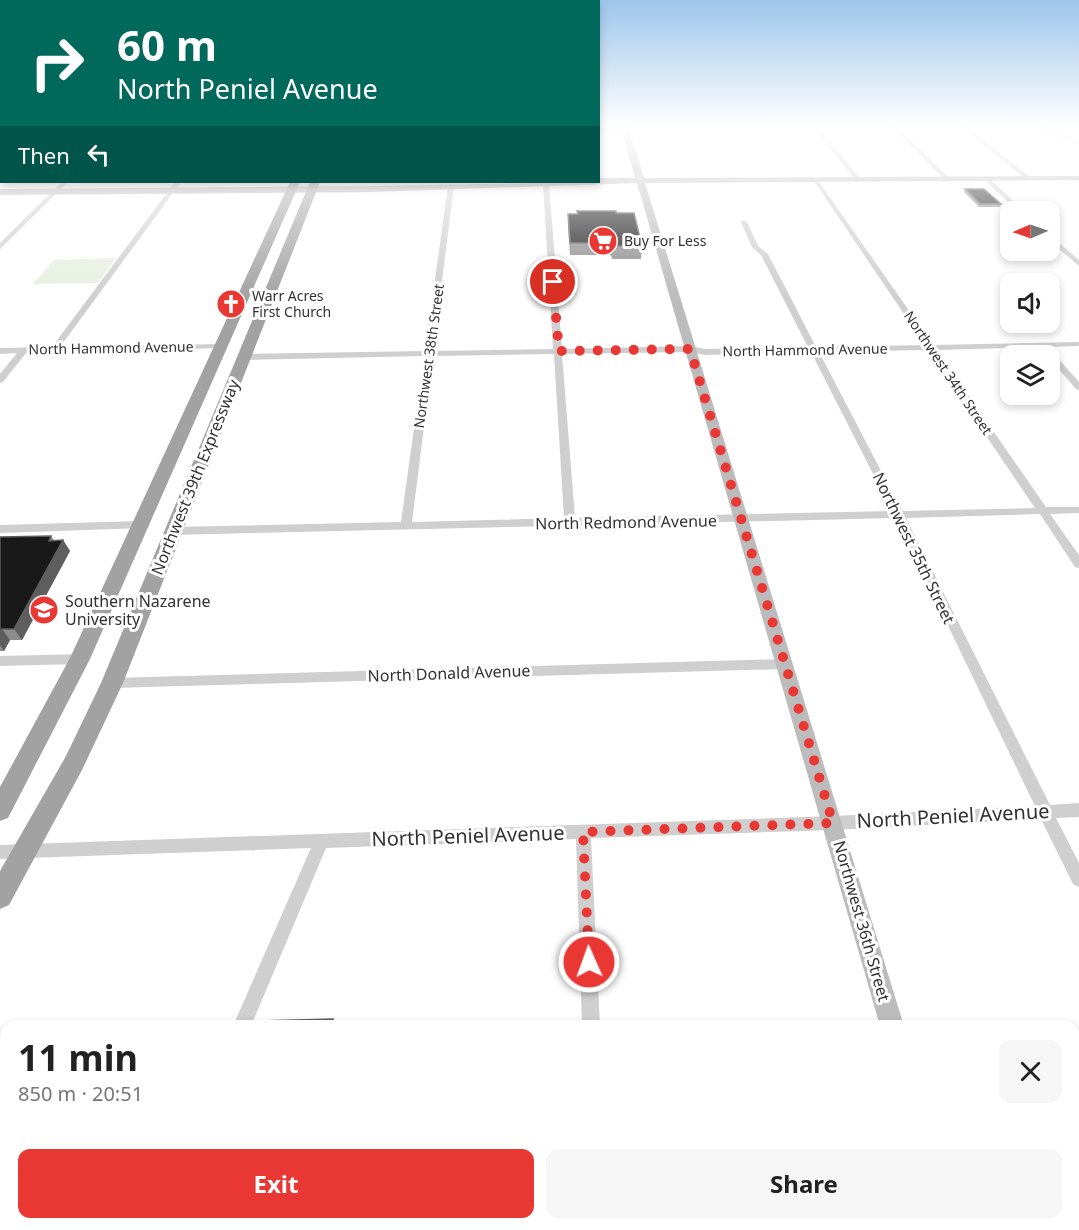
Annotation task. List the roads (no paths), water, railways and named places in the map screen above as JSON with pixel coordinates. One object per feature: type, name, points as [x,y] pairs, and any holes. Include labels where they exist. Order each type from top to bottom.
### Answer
[{"type":"highway","name":"Northwest 39th Expressway","points":[[0,896],[74,763],[112,683],[314,185]]},
{"type":"highway","name":"Northwest 39th Expressway","points":[[0,810],[80,659],[294,186]]},
{"type":"highway","points":[[218,351],[246,351]]},
{"type":"highway","points":[[184,428],[214,428]]},
{"type":"highway","points":[[139,525],[173,531]]},
{"type":"main road","points":[[0,192],[175,185],[494,184]]},
{"type":"main road","name":"Northwest 36th Street","points":[[642,184],[890,1020]]},
{"type":"street","points":[[0,247],[63,184]]},
{"type":"street","points":[[546,184],[570,523]]},
{"type":"street","name":"Northwest 34th Street","points":[[819,184],[1079,564]]},
{"type":"street","points":[[992,184],[1010,201]]},
{"type":"street","points":[[54,350],[175,185]]},
{"type":"street","name":"Northwest 38th Street","points":[[406,527],[451,186]]},
{"type":"street","name":"Northwest 35th Street","points":[[744,222],[755,248],[764,254],[900,516],[1079,879]]},
{"type":"street","points":[[1060,246],[1079,264]]},
{"type":"street","name":"North Hammond Avenue","points":[[1042,345],[1079,344]]},
{"type":"street","name":"North Hammond Avenue","points":[[246,351],[429,354],[1000,347]]},
{"type":"street","name":"North Hammond Avenue","points":[[0,351],[218,351]]},
{"type":"street","points":[[0,380],[23,351]]},
{"type":"street","points":[[1060,365],[1079,387]]},
{"type":"street","name":"North Redmond Avenue","points":[[173,531],[743,520],[1079,510]]},
{"type":"street","points":[[0,529],[139,525]]},
{"type":"street","points":[[0,661],[80,659]]},
{"type":"street","name":"North Donald Avenue","points":[[112,683],[786,664]]},
{"type":"street","name":"North Peniel Avenue","points":[[0,852],[833,823],[1079,810]]},
{"type":"street","points":[[583,832],[591,1020]]},
{"type":"street","points":[[245,1020],[321,842]]},
{"type":"place","name":"Buy For Less","points":[[603,241]]},
{"type":"place","name":"Warr Acres First Church","points":[[231,304]]},
{"type":"place","name":"Southern Nazarene University","points":[[44,610]]}]
